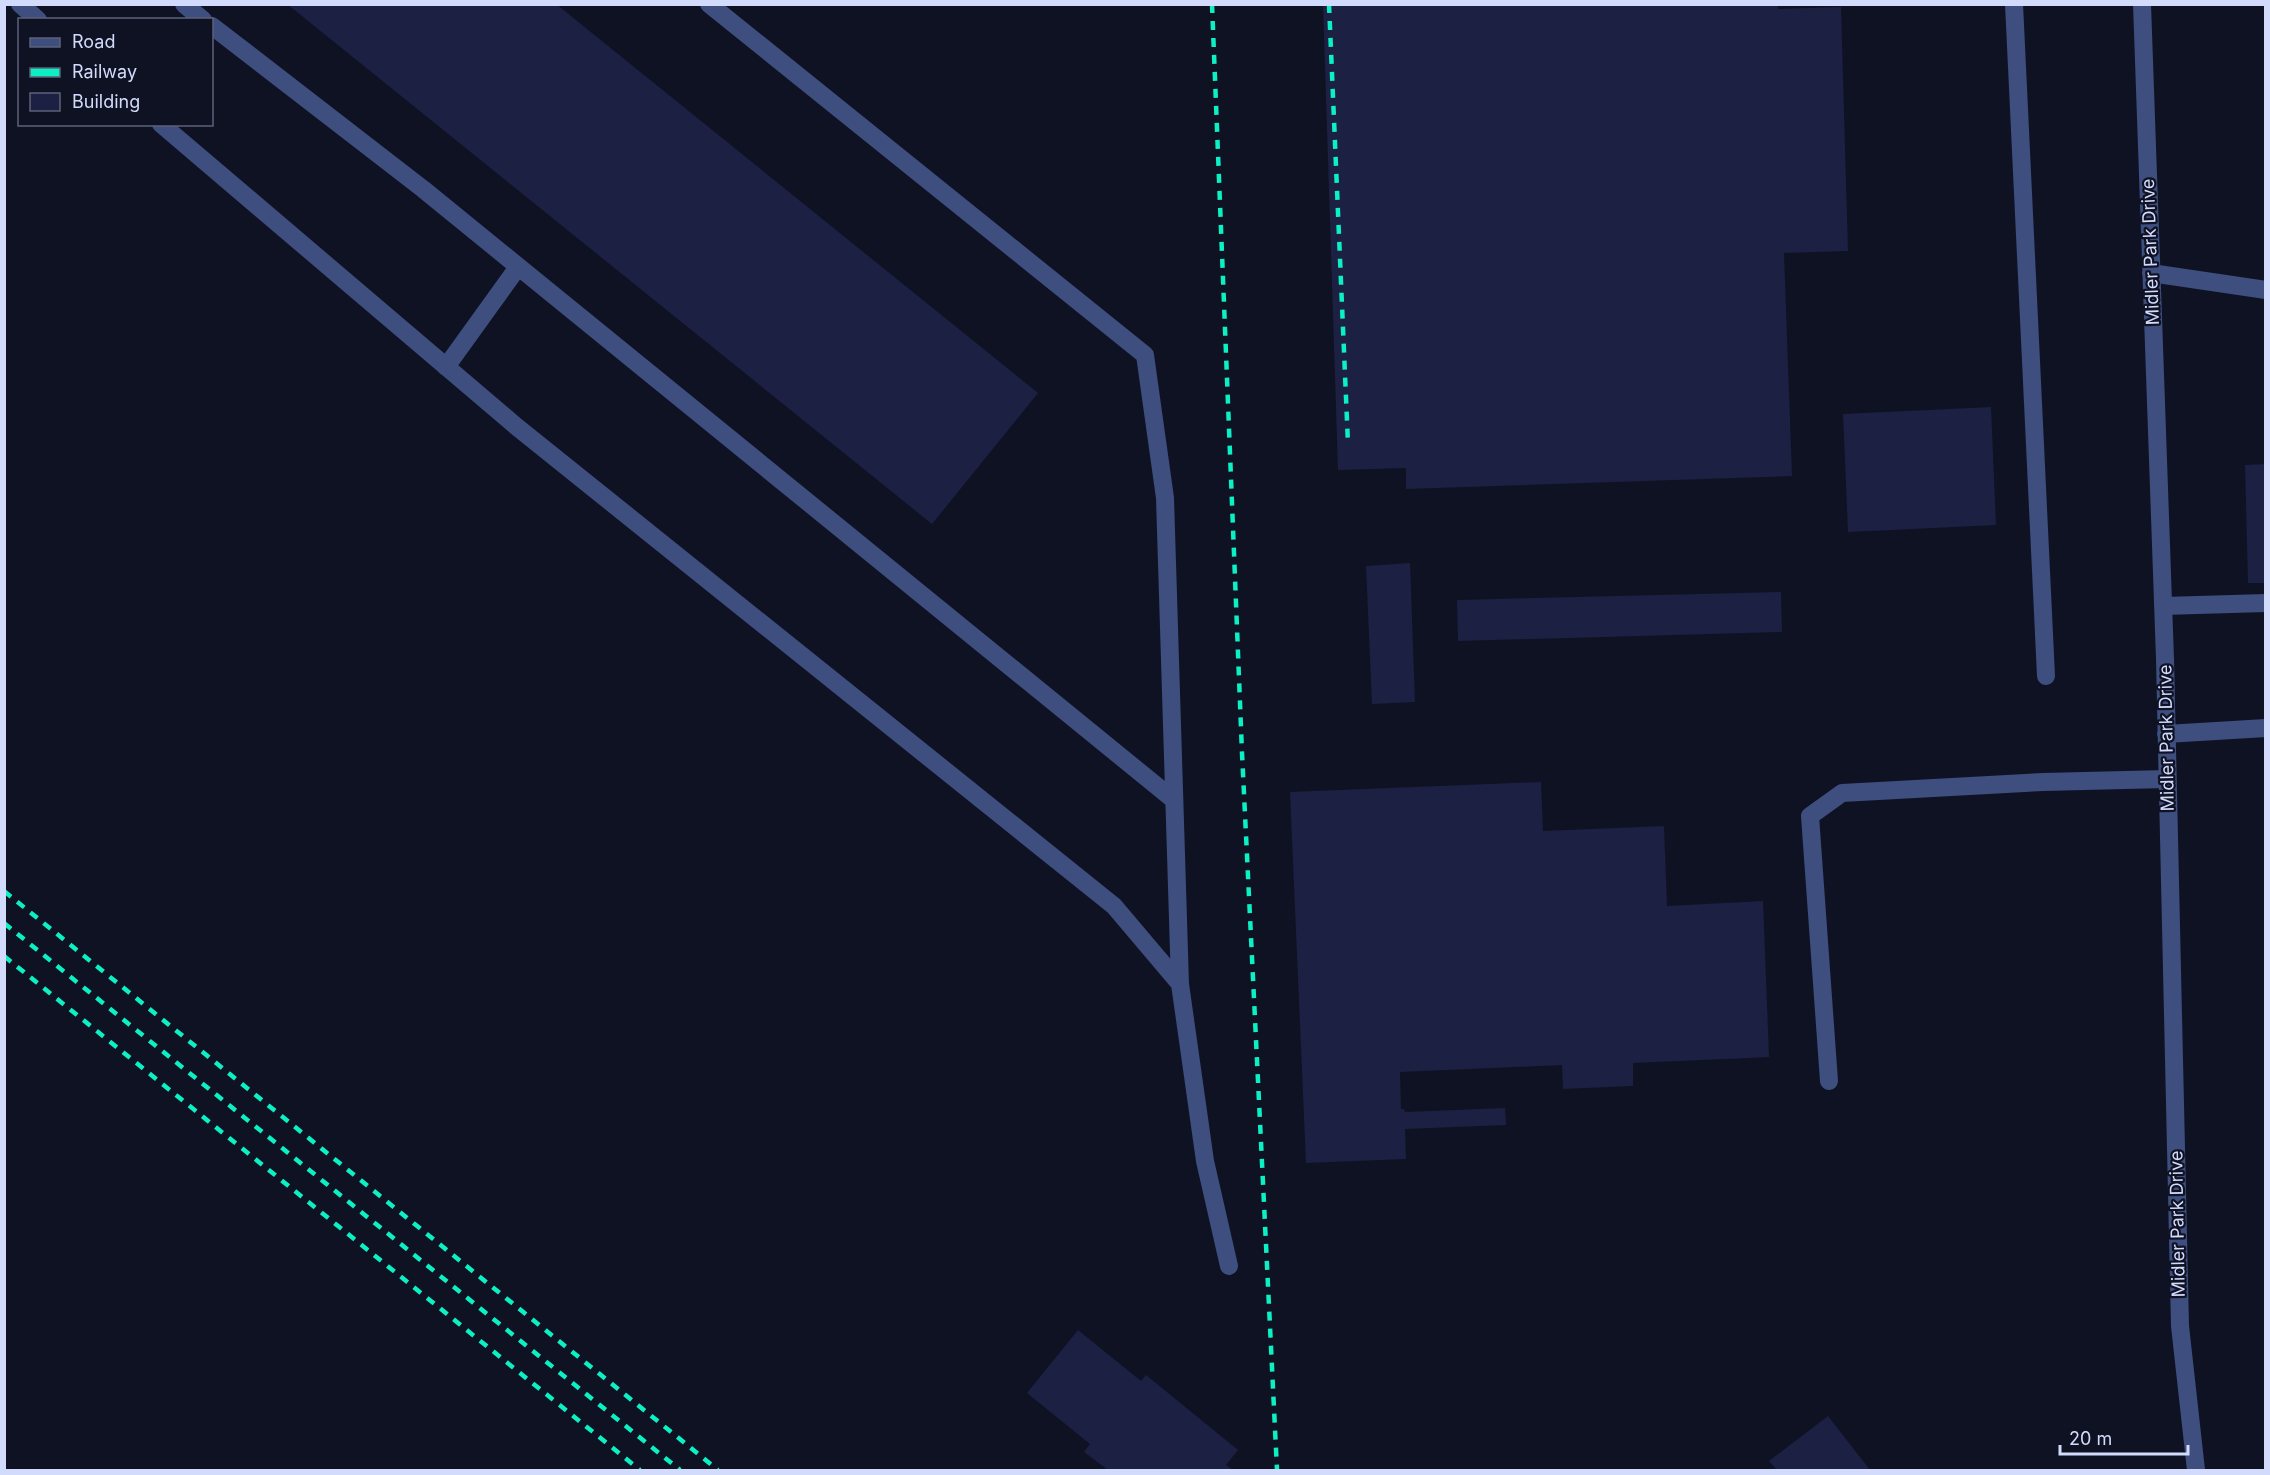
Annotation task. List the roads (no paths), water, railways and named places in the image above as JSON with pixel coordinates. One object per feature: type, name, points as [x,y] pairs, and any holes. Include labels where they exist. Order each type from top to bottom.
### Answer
[{"type":"street","points":[[20,4],[36,18]]},
{"type":"street","points":[[184,4],[201,18]]},
{"type":"street","points":[[709,4],[1145,355],[1165,498],[1180,984],[1205,1161],[1229,1266]]},
{"type":"street","points":[[2014,4],[2046,676]]},
{"type":"street","name":"Midler Park Drive","points":[[2142,4],[2163,606],[2180,1326],[2196,1470]]},
{"type":"street","points":[[213,27],[423,189],[1174,800]]},
{"type":"street","points":[[163,126],[517,427],[1114,906],[1180,984]]},
{"type":"street","points":[[446,367],[518,267]]},
{"type":"street","points":[[2151,273],[2265,290]]},
{"type":"street","points":[[2163,606],[2265,603]]},
{"type":"street","points":[[2166,734],[2265,728]]},
{"type":"street","points":[[1829,1081],[1810,816],[1842,793],[2043,782],[2167,779]]},
{"type":"railway","points":[[1212,4],[1242,753],[1277,1470]]},
{"type":"railway","points":[[1329,4],[1348,444]]},
{"type":"railway","points":[[4,891],[718,1470]]},
{"type":"railway","points":[[4,923],[680,1470]]},
{"type":"railway","points":[[4,956],[640,1470]]}]
